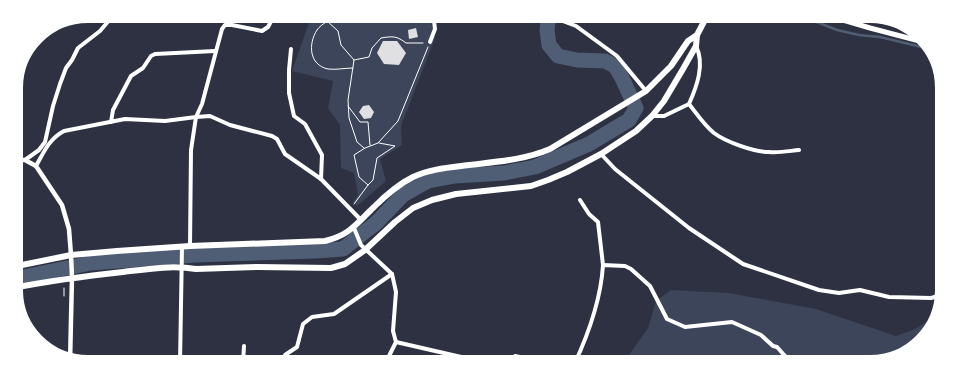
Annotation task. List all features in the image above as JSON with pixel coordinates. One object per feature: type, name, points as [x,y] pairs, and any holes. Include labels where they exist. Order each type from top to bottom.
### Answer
[{"type":"highway","points":[[20,265],[117,251],[325,241],[340,236],[354,229],[373,207],[393,190],[410,178],[424,172],[520,158],[550,149],[643,93],[671,66],[688,41],[697,34],[705,20]]},
{"type":"highway","points":[[20,286],[72,275],[182,265],[196,269],[332,268],[346,264],[363,247],[413,208],[432,200],[456,194],[531,186],[555,178],[601,154],[636,131],[664,101],[696,46],[697,34]]},
{"type":"main road","points":[[843,20],[919,41]]},
{"type":"street","points":[[25,160],[40,150],[45,142],[60,84],[66,68],[78,48],[100,31],[109,20]]},
{"type":"street","points":[[190,246],[191,150],[196,116],[202,104],[222,29],[225,25],[232,25],[262,31],[268,27],[272,20]]},
{"type":"street","points":[[430,42],[435,29],[434,20]]},
{"type":"street","points":[[558,20],[576,26],[617,56],[643,93]]},
{"type":"street","points":[[652,116],[664,116],[689,104],[699,78],[699,52],[696,46]]},
{"type":"street","points":[[291,50],[289,94],[294,116],[305,124],[322,155],[321,179]]},
{"type":"street","points":[[111,122],[113,110],[130,76],[143,68],[151,56],[156,54],[215,51]]},
{"type":"street","points":[[689,104],[715,133],[746,148],[767,152],[799,150]]},
{"type":"street","points":[[36,166],[52,140],[56,135],[64,131],[124,119],[165,121],[196,116],[210,116],[230,125],[277,139],[285,154],[321,179],[361,220]]},
{"type":"street","points":[[601,154],[615,169],[689,228],[743,264],[819,290],[839,293],[860,290],[889,296],[931,298],[937,296]]},
{"type":"street","points":[[20,160],[25,160],[36,166],[62,204],[69,229],[72,257],[70,355]]},
{"type":"street","points":[[577,358],[590,325],[602,277],[598,222],[589,214],[580,200]]},
{"type":"street","points":[[354,229],[363,247],[392,274],[396,292],[393,331],[396,342],[388,358]]},
{"type":"street","points":[[180,358],[182,248]]},
{"type":"street","points":[[602,265],[631,268],[650,286],[667,319],[685,327],[732,322],[761,336],[789,358]]},
{"type":"street","points":[[284,358],[297,347],[302,324],[312,317],[334,314],[392,274]]},
{"type":"street","points":[[396,342],[466,358]]},
{"type":"street","points":[[243,358],[244,346]]},
{"type":"path","points":[[353,68],[328,69],[316,64],[311,52],[312,42],[317,29],[326,21],[338,31],[341,45],[354,60],[353,68],[348,100],[349,118],[357,142],[365,148]]},
{"type":"path","points":[[354,60],[369,57],[372,48],[381,38],[391,36],[400,38],[406,43],[430,42],[398,121],[378,143],[354,155],[359,177],[368,185]]},
{"type":"path","points":[[348,106],[360,122],[368,122],[370,146]]},
{"type":"path","points":[[351,208],[373,180],[378,158],[395,146],[378,143]]},
{"type":"shaded area","points":[[310,20],[431,20],[435,38],[401,126],[402,145],[380,159],[386,181],[357,206],[353,202],[358,195],[354,173],[341,168],[340,125],[328,108],[333,81],[292,71]]},
{"type":"shaded area","points":[[671,290],[729,293],[816,309],[896,336],[915,329],[931,319],[924,332],[912,344],[896,353],[875,358],[627,358],[648,328],[656,301]]},
{"type":"building","points":[[416,28],[418,37],[409,39],[408,30]]},
{"type":"building","points":[[383,41],[397,41],[406,53],[399,65],[384,64],[377,53]]},
{"type":"building","points":[[369,105],[374,112],[371,118],[364,119],[359,112],[363,106]]},
{"type":"waterway","points":[[20,278],[91,263],[195,255],[343,249],[376,223],[403,195],[428,181],[455,176],[504,173],[535,167],[589,144],[629,120],[636,108],[615,66],[605,61],[577,60],[558,56],[549,45],[547,30],[548,20]]},
{"type":"waterway","points":[[812,20],[837,30],[880,37],[924,48]]}]
